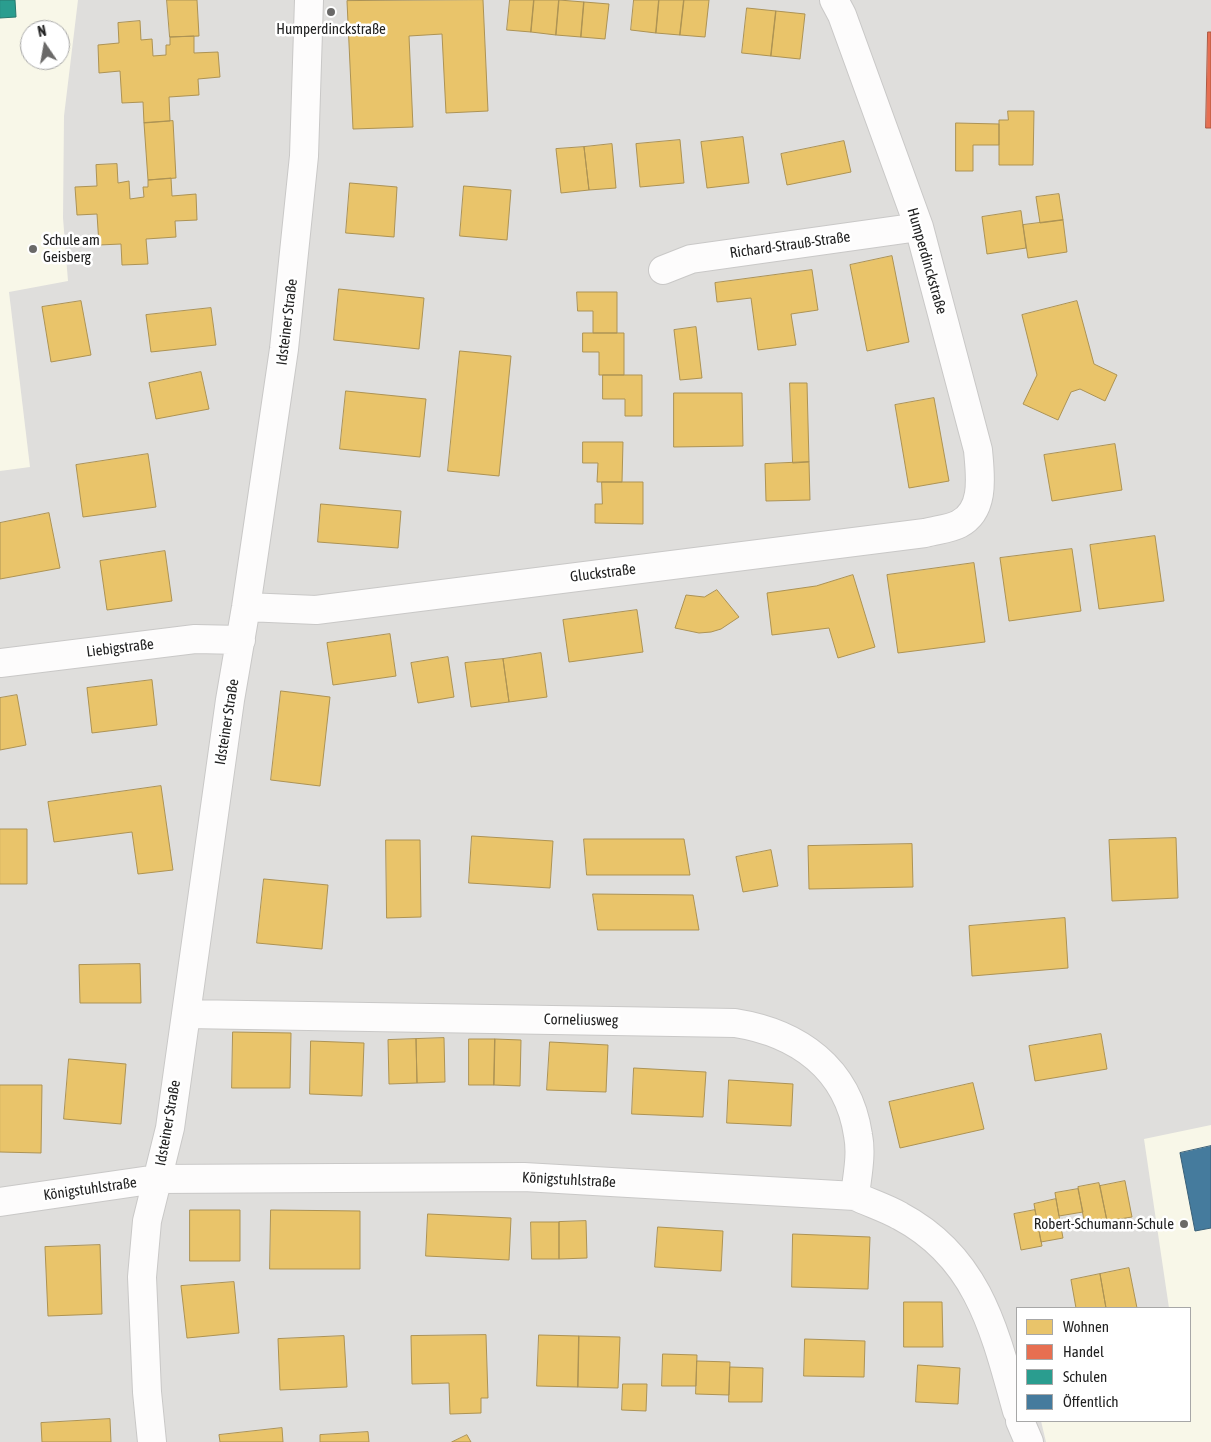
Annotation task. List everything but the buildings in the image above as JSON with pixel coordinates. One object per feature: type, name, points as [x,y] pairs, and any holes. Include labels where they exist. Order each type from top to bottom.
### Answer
[{"type":"street","name":"Idsteiner Straße","points":[[152,1442],[147,1392],[142,1277],[147,1221],[170,1128],[230,700],[241,640],[284,349],[304,156],[309,0]]},
{"type":"street","name":"Humperdinckstraße","points":[[834,0],[842,15],[920,227],[978,450],[981,483],[978,498],[971,512],[959,524]]},
{"type":"street","name":"Richard-Strauß-Straße","points":[[663,270],[691,259],[920,227]]},
{"type":"street","name":"Gluckstraße","points":[[246,607],[316,610],[925,533],[959,524]]},
{"type":"street","name":"Liebigstraße","points":[[0,663],[195,639],[241,640]]},
{"type":"street","name":"Corneliusweg","points":[[186,1014],[735,1023],[761,1027],[782,1035],[813,1053],[839,1082],[858,1134],[858,1169],[855,1196]]},
{"type":"street","name":"Königstuhlstraße","points":[[0,1202],[157,1179],[524,1177],[855,1196],[900,1216],[932,1237],[968,1276],[995,1330],[1016,1407]]},
{"type":"street","points":[[1020,1422],[1030,1442]]},
{"type":"shaded area","points":[[0,0],[1211,0],[1211,1442],[0,1442]]},
{"type":"shaded area","name":"Schule am Geisberg","points":[[0,0],[78,0],[70,66],[70,20],[20,20],[20,70],[70,70],[64,116],[63,218],[68,281],[9,292],[30,467],[0,471]]},
{"type":"shaded area","name":"Robert-Schumann-Schule","points":[[1211,1125],[1211,1442],[1046,1442],[1041,1422],[1191,1422],[1191,1307],[1169,1307],[1144,1139]]},
{"type":"place","name":"Humperdinckstraße","points":[[331,12]]},
{"type":"place","name":"Schule am Geisberg","points":[[33,249]]},
{"type":"place","name":"Robert-Schumann-Schule","points":[[1184,1224]]}]
